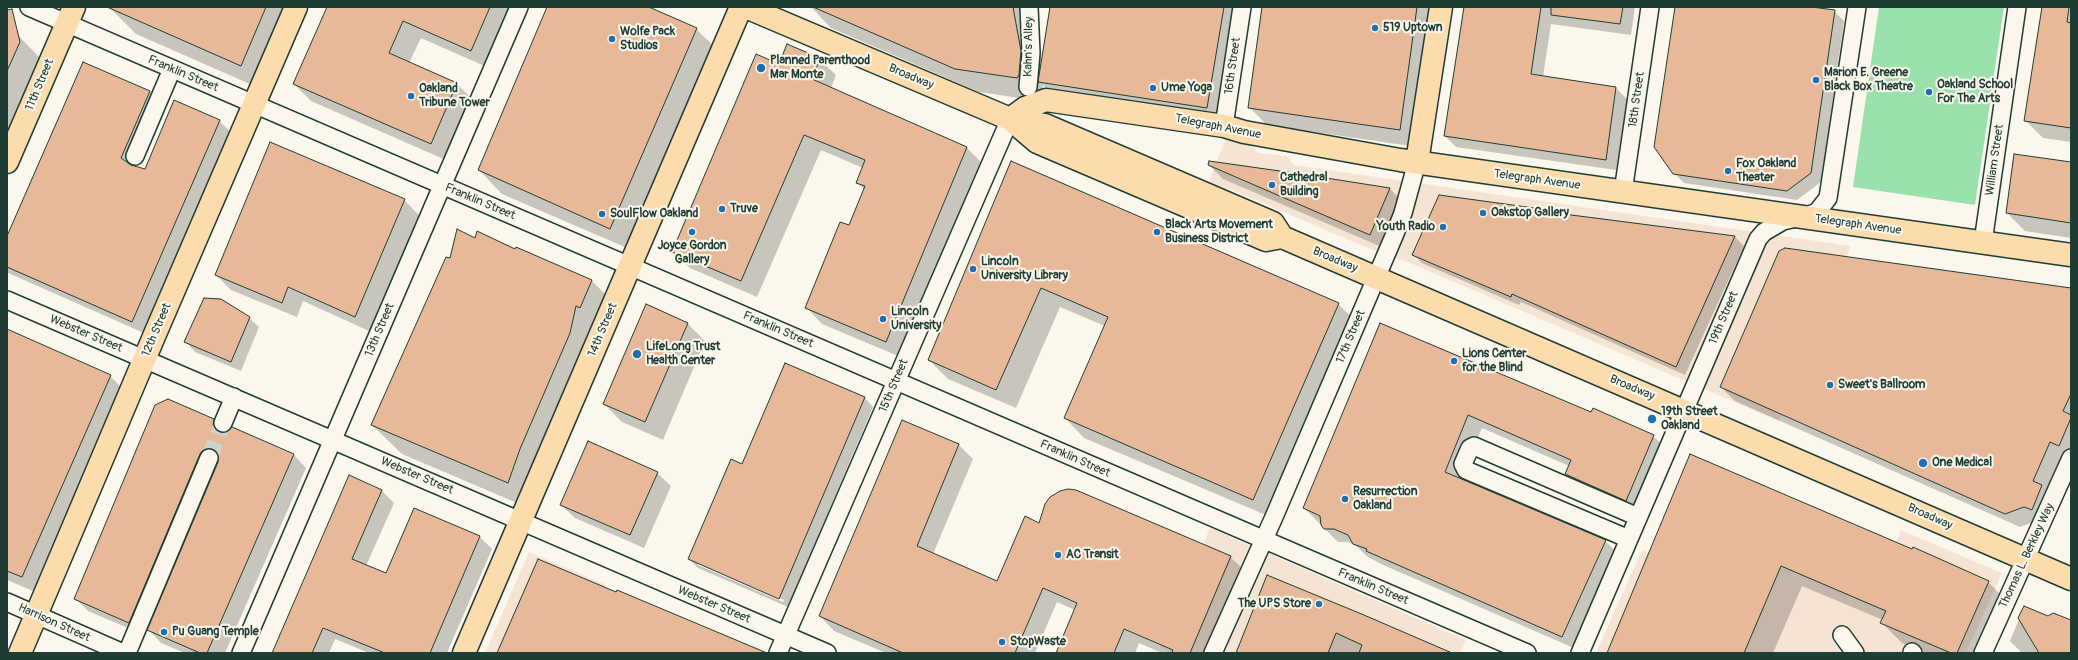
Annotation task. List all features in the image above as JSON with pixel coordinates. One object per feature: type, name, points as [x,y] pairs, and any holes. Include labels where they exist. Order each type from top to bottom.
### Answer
[{"type":"main road","name":"12th Street","points":[[20,653],[296,7]]},
{"type":"main road","name":"14th Street","points":[[464,653],[741,7]]},
{"type":"main road","name":"Broadway","points":[[746,7],[1010,119],[1045,125],[1273,223],[1282,237],[1913,509],[2025,560],[2071,579]]},
{"type":"main road","name":"17th Street","points":[[1417,162],[1441,7]]},
{"type":"main road","name":"11th Street","points":[[7,162],[70,15]]},
{"type":"main road","name":"Telegraph Avenue","points":[[1010,119],[1025,108],[1046,100],[1224,126],[1244,132],[1417,162],[2071,255]]},
{"type":"street","name":"Franklin Street","points":[[29,7],[70,15],[172,69],[1527,653]]},
{"type":"street","name":"13th Street","points":[[241,653],[519,7]]},
{"type":"street","name":"Kahn's Alley","points":[[1028,87],[1031,53],[1029,7]]},
{"type":"street","name":"16th Street","points":[[1224,126],[1242,7]]},
{"type":"street","name":"18th Street","points":[[1623,192],[1650,7]]},
{"type":"street","name":"19th Street","points":[[1580,653],[1758,239],[1772,226],[1783,221],[1817,212],[1828,198],[1856,7]]},
{"type":"street","name":"William Street","points":[[1983,242],[2017,7]]},
{"type":"street","points":[[135,156],[172,69]]},
{"type":"street","name":"15th Street","points":[[778,653],[1010,119]]},
{"type":"street","name":"17th Street","points":[[1213,653],[1376,278],[1403,212],[1417,162]]},
{"type":"street","name":"Webster Street","points":[[7,300],[827,653]]},
{"type":"street","points":[[223,423],[234,398]]},
{"type":"street","points":[[1629,539],[1466,470],[1463,464],[1470,448],[1474,446],[1638,517]]},
{"type":"street","points":[[127,653],[209,458]]},
{"type":"street","name":"Thomas L. Berkley Way","points":[[1983,653],[2071,458]]},
{"type":"street","name":"Harrison Street","points":[[7,602],[123,653]]},
{"type":"street","points":[[1842,635],[1855,653]]},
{"type":"shaded area","points":[[1226,138],[1250,145],[1258,153],[1287,156],[1294,165],[1851,246],[1779,421],[1410,263],[1363,246],[1230,189],[1221,190],[1208,184]]},
{"type":"shaded area","points":[[1210,528],[1466,640],[1460,653],[1169,653],[1169,651],[1160,647]]},
{"type":"shaded area","points":[[1901,530],[2002,573],[1966,653],[1596,653],[1642,550],[1765,604],[1781,566],[1893,550]]},
{"type":"shaded area","points":[[529,552],[606,585],[577,653],[485,653]]},
{"type":"green space","name":"Oakland School For The Arts","points":[[1879,7],[2004,7],[1975,205],[1853,187]]},
{"type":"building","points":[[107,7],[266,7],[241,66]]},
{"type":"building","points":[[327,7],[490,7],[471,51],[403,21],[389,53],[457,83],[431,144],[293,84]]},
{"type":"building","points":[[547,7],[649,7],[697,28],[610,229],[478,170]]},
{"type":"building","points":[[813,7],[1013,7],[1021,51],[1019,75],[1017,78],[955,69]]},
{"type":"building","points":[[1050,7],[1224,7],[1207,108],[1038,82]]},
{"type":"building","points":[[1262,7],[1417,7],[1400,130],[1248,108]]},
{"type":"building","points":[[1464,7],[1541,7],[1531,74],[1616,87],[1606,160],[1444,136]]},
{"type":"building","points":[[1551,7],[1623,7],[1620,24],[1551,15]]},
{"type":"building","name":"Fox Oakland Theater","points":[[1675,7],[1812,7],[1835,10],[1811,173],[1787,191],[1673,174],[1654,147]]},
{"type":"building","points":[[2042,7],[2069,7],[2067,22],[2071,23],[2071,128],[2024,121]]},
{"type":"building","points":[[12,9],[20,42],[7,71],[7,10]]},
{"type":"building","points":[[787,44],[820,58],[812,79],[967,147],[886,342],[805,308],[840,222],[849,225],[865,186],[856,183],[865,160],[804,135],[741,281],[672,252],[756,54],[779,64]]},
{"type":"building","points":[[83,62],[150,91],[121,158],[131,165],[145,169],[174,100],[220,120],[132,322],[7,267],[7,236]]},
{"type":"building","points":[[270,142],[405,199],[355,317],[288,287],[282,303],[215,275]]},
{"type":"building","points":[[2014,154],[2071,162],[2071,223],[2006,213]]},
{"type":"building","points":[[1011,161],[1339,303],[1253,500],[1064,418],[1108,317],[1055,294],[1041,288],[996,390],[928,360]]},
{"type":"building","points":[[1209,161],[1390,188],[1370,235],[1208,165]]},
{"type":"building","points":[[1439,195],[1549,210],[1548,212],[1735,236],[1676,367],[1512,294],[1511,297],[1412,255]]},
{"type":"building","points":[[457,229],[475,238],[477,231],[515,249],[516,247],[592,280],[580,308],[576,306],[570,333],[520,449],[508,483],[371,425],[446,257],[450,258]]},
{"type":"building","points":[[1785,248],[2071,288],[2071,394],[2063,411],[2071,415],[2071,418],[2059,446],[2050,442],[2033,481],[2042,485],[2032,510],[2024,507],[2005,514],[1720,387],[1779,251]]},
{"type":"building","points":[[204,298],[221,299],[250,317],[231,362],[184,342]]},
{"type":"building","points":[[646,304],[688,323],[645,422],[603,404]]},
{"type":"building","points":[[1380,323],[1591,412],[1593,408],[1654,435],[1626,501],[1565,474],[1571,460],[1468,415],[1445,472],[1606,540],[1562,637],[1366,551],[1367,549],[1353,544],[1348,535],[1334,529],[1324,529],[1321,525],[1320,516],[1303,508]]},
{"type":"building","points":[[7,329],[111,375],[22,577],[7,571]]},
{"type":"building","points":[[785,363],[865,397],[779,599],[688,559],[731,459],[742,464]]},
{"type":"building","points":[[168,399],[214,419],[213,425],[219,432],[225,433],[232,427],[294,454],[207,653],[200,653],[147,630],[218,462],[217,452],[212,449],[203,450],[200,454],[129,623],[74,599],[155,405]]},
{"type":"building","points":[[902,420],[959,444],[917,546],[997,581],[1025,516],[1039,523],[1045,504],[1050,497],[1060,491],[1068,489],[1076,490],[1231,556],[1190,653],[1172,653],[1173,650],[1124,629],[1114,653],[1056,653],[1077,603],[1043,588],[1015,653],[903,653],[819,616]]},
{"type":"building","points":[[588,441],[658,472],[630,535],[560,505]]},
{"type":"building","points":[[1690,454],[1912,549],[1913,547],[1989,581],[1957,653],[1951,653],[1880,623],[1886,611],[1781,566],[1744,653],[1607,653]]},
{"type":"building","points":[[349,475],[382,490],[352,559],[386,573],[414,508],[480,536],[430,653],[385,653],[323,628],[312,653],[272,653]]},
{"type":"building","points":[[538,559],[616,592],[617,590],[767,653],[497,653]]},
{"type":"building","points":[[1267,575],[1452,653],[1359,653],[1362,645],[1336,633],[1328,653],[1236,653]]},
{"type":"building","points":[[2024,606],[2048,616],[2053,613],[2071,620],[2071,653],[2039,653],[2018,618]]},
{"type":"tunnel","points":[[209,458],[223,423]]},
{"type":"place","name":"519 Uptown","points":[[1375,28]]},
{"type":"place","name":"Wolfe Pack Studios","points":[[612,39]]},
{"type":"place","name":"Planned Parenthood Mar Monte","points":[[761,68]]},
{"type":"place","name":"Marion E. Greene Black Box Theatre","points":[[1816,80]]},
{"type":"place","name":"Ume Yoga","points":[[1153,88]]},
{"type":"place","name":"Oakland School For The Arts","points":[[1929,92]]},
{"type":"place","name":"Oakland Tribune Tower","points":[[411,96]]},
{"type":"place","name":"Fox Oakland Theater","points":[[1728,171]]},
{"type":"place","name":"Cathedral Building","points":[[1272,185]]},
{"type":"place","name":"Truve","points":[[722,209]]},
{"type":"place","name":"Oakstop Gallery","points":[[1483,213]]},
{"type":"place","name":"SoulFlow Oakland","points":[[602,214]]},
{"type":"place","name":"Youth Radio","points":[[1443,227]]},
{"type":"place","name":"Joyce Gordon Gallery","points":[[692,232]]},
{"type":"place","name":"Black Arts Movement Business District","points":[[1157,232]]},
{"type":"place","name":"Lincoln University Library","points":[[973,269]]},
{"type":"place","name":"Lincoln University","points":[[883,319]]},
{"type":"place","name":"LifeLong Trust Health Center","points":[[637,354]]},
{"type":"place","name":"Lions Center for the Blind","points":[[1454,361]]},
{"type":"place","name":"Sweet's Ballroom","points":[[1830,385]]},
{"type":"place","name":"19th Street Oakland","points":[[1652,419]]},
{"type":"place","name":"One Medical","points":[[1923,463]]},
{"type":"place","name":"Resurrection Oakland","points":[[1345,499]]},
{"type":"place","name":"AC Transit","points":[[1058,555]]},
{"type":"place","name":"The UPS Store","points":[[1319,604]]},
{"type":"place","name":"Pu Guang Temple","points":[[164,632]]},
{"type":"place","name":"StopWaste","points":[[1002,642]]}]
